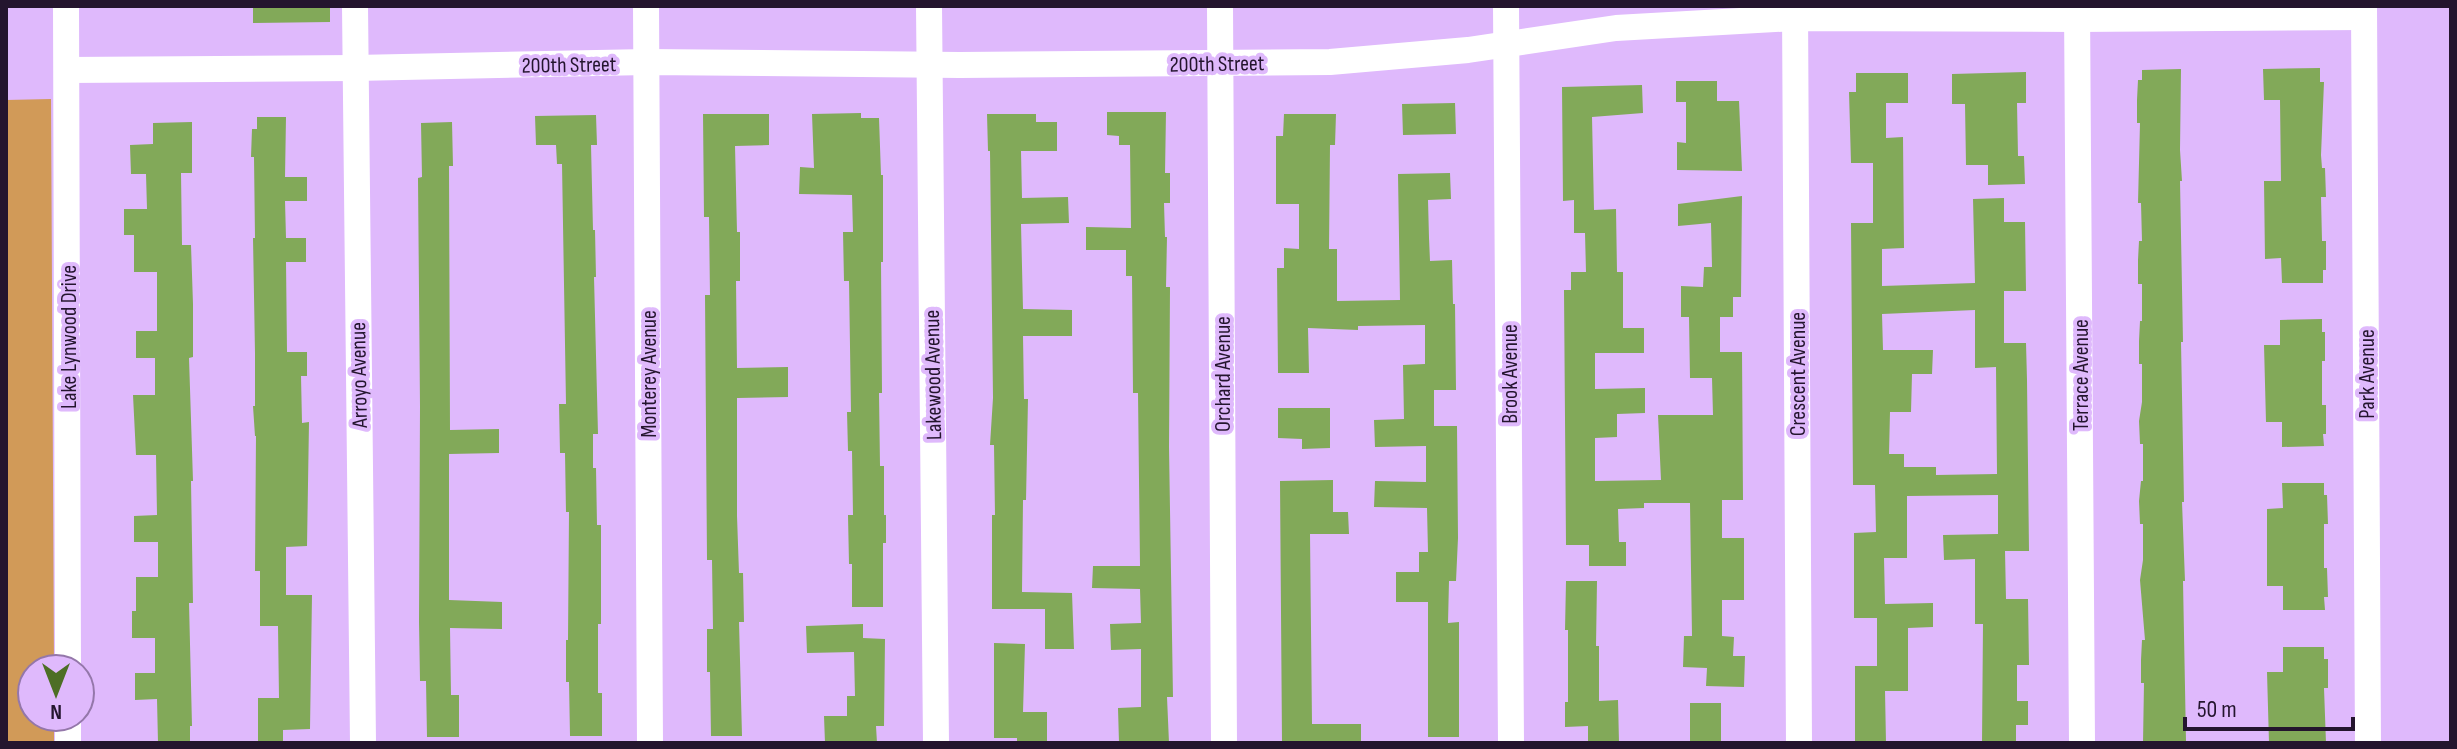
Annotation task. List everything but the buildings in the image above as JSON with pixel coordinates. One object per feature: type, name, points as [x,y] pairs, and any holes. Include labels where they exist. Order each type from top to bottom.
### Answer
[{"type":"street","name":"Lake Lynwood Drive","points":[[66,6],[68,653]]},
{"type":"street","name":"Arroyo Avenue","points":[[355,6],[363,743]]},
{"type":"street","name":"Monterey Avenue","points":[[646,6],[650,743]]},
{"type":"street","name":"Lakewood Avenue","points":[[929,6],[936,743]]},
{"type":"street","name":"Orchard Avenue","points":[[1220,6],[1224,743]]},
{"type":"street","name":"Brook Avenue","points":[[1506,6],[1511,743]]},
{"type":"street","name":"200th Street","points":[[67,70],[647,62],[930,65],[1330,62],[1506,44],[1616,28],[1795,12],[2364,11]]},
{"type":"street","name":"Park Avenue","points":[[2364,11],[2368,743]]},
{"type":"street","name":"Crescent Avenue","points":[[1795,12],[1799,743]]},
{"type":"street","name":"Terrace Avenue","points":[[2077,13],[2082,743]]},
{"type":"shaded area","points":[[51,99],[54,653],[16,653],[16,733],[54,733],[54,743],[6,743],[6,100]]}]
